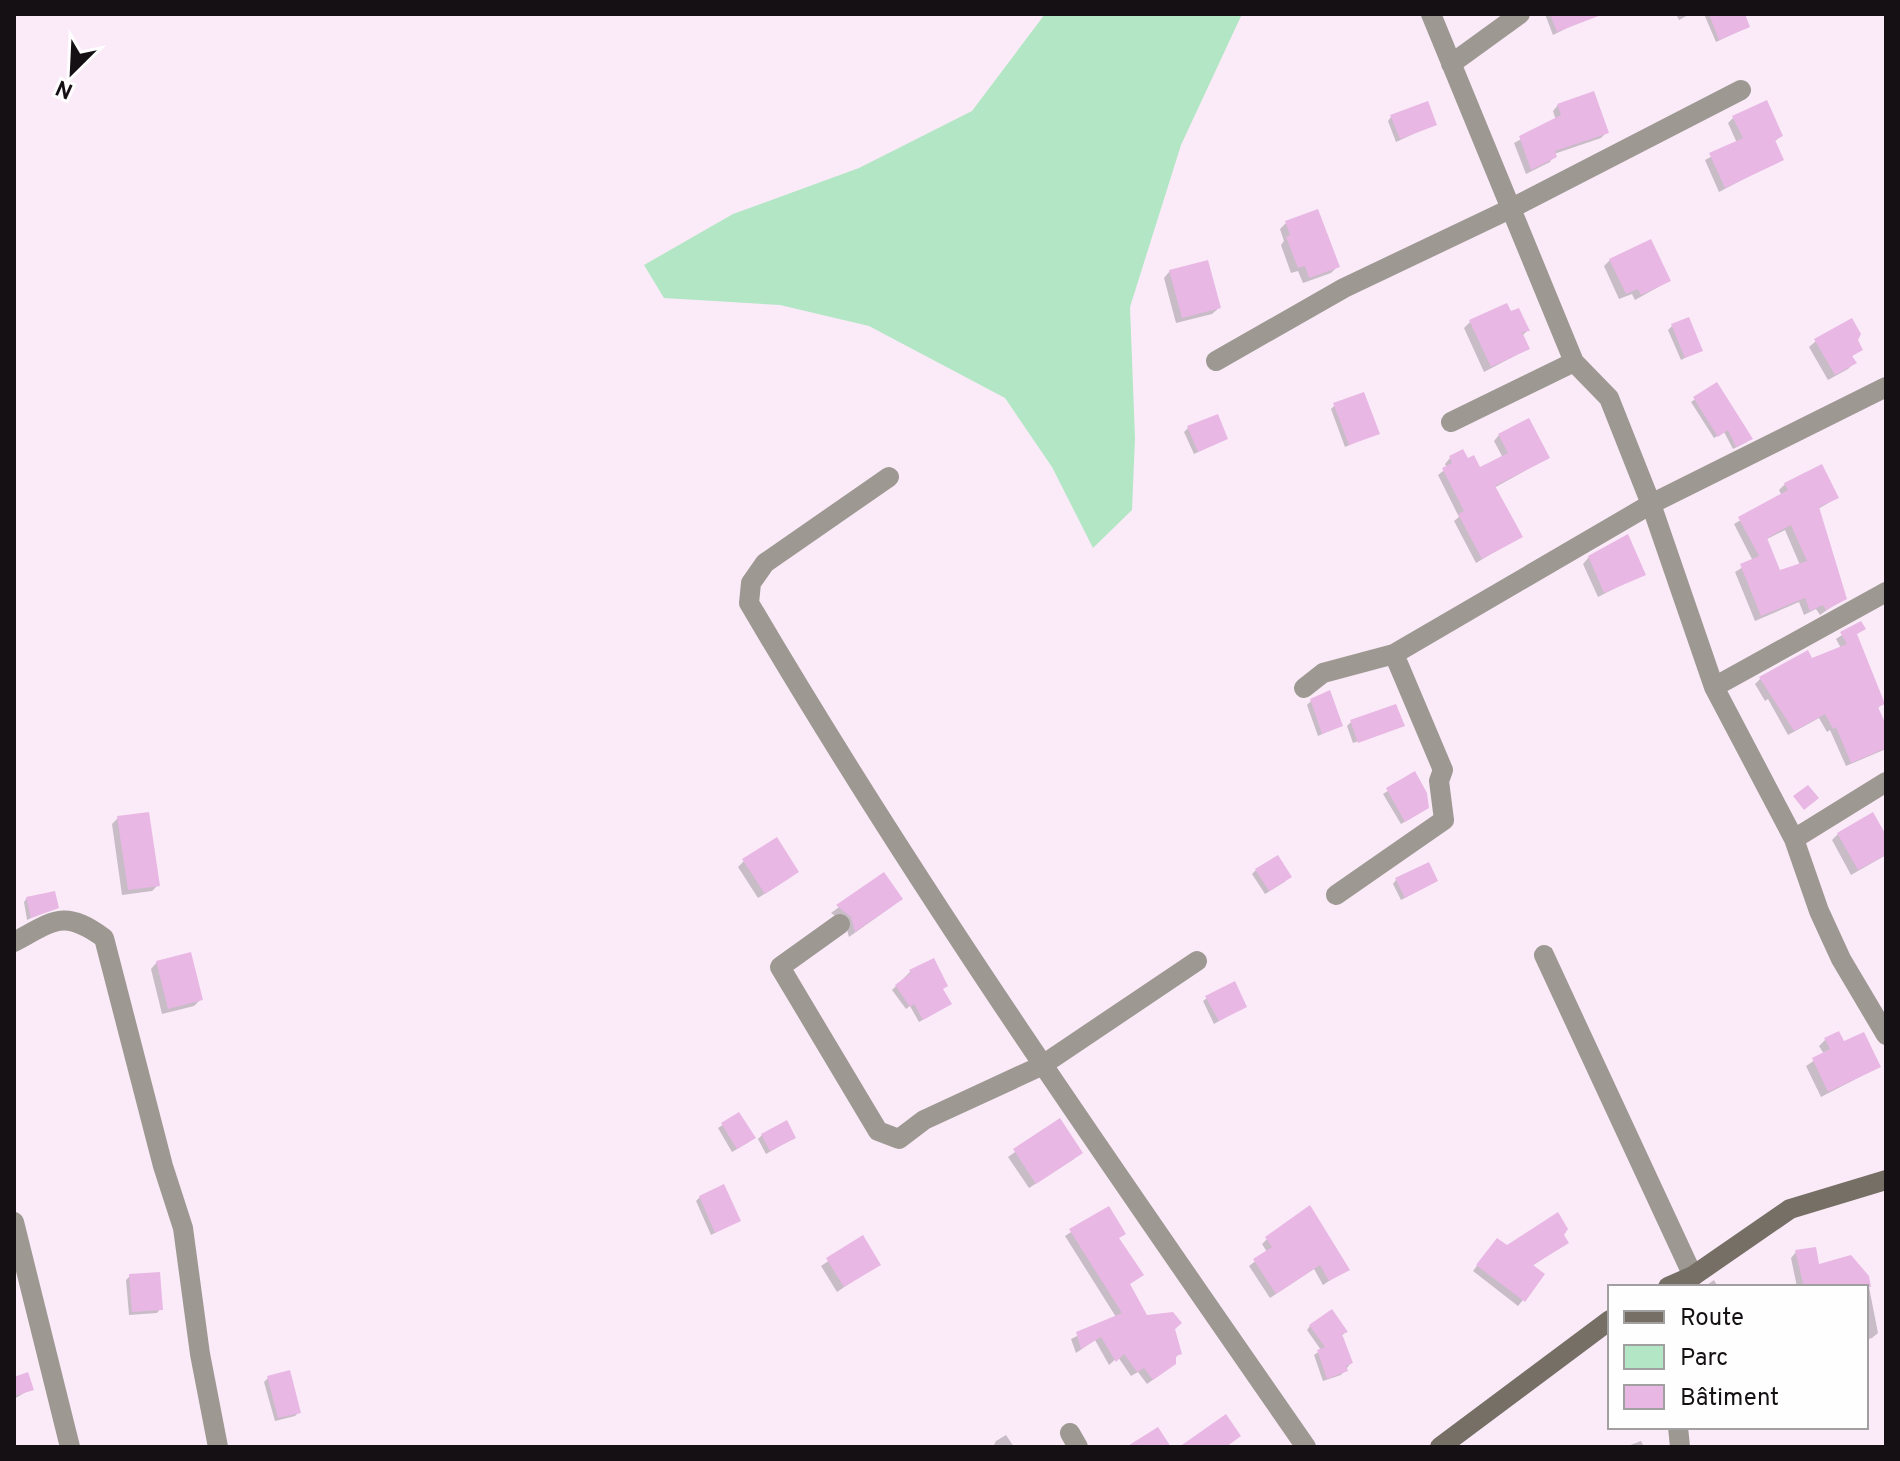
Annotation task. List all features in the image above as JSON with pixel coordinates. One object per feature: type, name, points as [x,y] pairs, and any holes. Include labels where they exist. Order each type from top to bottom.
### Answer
[{"type":"street","points":[[1431,14],[1574,362],[1609,398],[1651,504],[1714,687],[1794,839],[1819,911],[1879,1004],[1886,1035]]},
{"type":"street","points":[[1451,64],[1520,14]]},
{"type":"street","points":[[1216,361],[1344,288],[1510,209],[1741,90]]},
{"type":"street","points":[[1451,422],[1574,362]]},
{"type":"street","points":[[1304,688],[1323,673],[1394,654],[1651,504],[1886,387]]},
{"type":"street","points":[[889,477],[765,563],[751,583],[749,603],[836,751],[1041,1066],[1306,1447]]},
{"type":"street","points":[[1714,687],[1886,592]]},
{"type":"street","points":[[1336,895],[1444,820],[1439,781],[1443,770],[1394,654]]},
{"type":"street","points":[[1794,839],[1886,782]]},
{"type":"street","points":[[14,942],[54,921],[80,920],[104,938],[163,1166],[183,1228],[200,1354],[218,1447]]},
{"type":"street","points":[[840,924],[780,967],[878,1131],[899,1139],[924,1120],[1041,1066],[1197,961]]},
{"type":"street","points":[[1544,955],[1693,1276]]},
{"type":"street","points":[[1673,1285],[1693,1276],[1790,1209],[1886,1180]]},
{"type":"street","points":[[14,1222],[70,1447]]},
{"type":"street","points":[[1440,1447],[1608,1321]]},
{"type":"green space","points":[[1045,14],[1242,14],[1181,145],[1130,307],[1135,438],[1132,510],[1093,548],[1052,467],[1005,398],[869,326],[780,305],[664,298],[644,265],[733,214],[859,168],[972,111]]},
{"type":"building","points":[[1550,14],[1601,14],[1601,15],[1557,32]]},
{"type":"building","points":[[1709,14],[1745,14],[1750,27],[1719,40]]},
{"type":"building","points":[[1594,91],[1609,133],[1555,151],[1557,157],[1531,170],[1519,136],[1561,115],[1557,104]]},
{"type":"building","points":[[1767,100],[1783,136],[1775,140],[1784,160],[1725,188],[1709,153],[1743,138],[1732,116]]},
{"type":"building","points":[[1428,101],[1437,125],[1400,139],[1390,115]]},
{"type":"building","points":[[1318,209],[1340,267],[1309,278],[1305,266],[1298,268],[1286,237],[1290,235],[1285,221]]},
{"type":"building","points":[[1651,239],[1671,281],[1641,295],[1638,289],[1626,294],[1609,259]]},
{"type":"building","points":[[1208,260],[1221,308],[1182,318],[1169,270]]},
{"type":"building","points":[[1507,303],[1511,311],[1519,308],[1530,331],[1522,332],[1530,349],[1491,367],[1469,320]]},
{"type":"building","points":[[1689,317],[1703,351],[1685,358],[1671,324]]},
{"type":"building","points":[[1852,318],[1861,334],[1858,340],[1863,350],[1852,356],[1857,363],[1835,375],[1814,339]]},
{"type":"building","points":[[1717,382],[1753,439],[1736,447],[1728,430],[1718,437],[1693,397]]},
{"type":"building","points":[[1364,392],[1380,434],[1349,445],[1333,403]]},
{"type":"building","points":[[1218,414],[1228,439],[1198,452],[1187,426]]},
{"type":"building","points":[[1529,418],[1550,458],[1495,486],[1523,537],[1482,559],[1458,514],[1464,511],[1442,468],[1452,463],[1449,456],[1463,449],[1468,458],[1474,455],[1480,467],[1508,453],[1498,434]]},
{"type":"building","points":[[1822,464],[1839,498],[1819,507],[1847,599],[1826,610],[1823,605],[1810,611],[1805,598],[1761,616],[1740,564],[1759,556],[1738,517],[1788,490],[1784,483]],"holes":[[[1791,525],[1807,561],[1780,570],[1767,538]]]},
{"type":"building","points":[[1628,534],[1646,575],[1604,593],[1588,556]]},
{"type":"building","points":[[1861,621],[1866,629],[1857,634],[1885,704],[1878,707],[1886,725],[1886,748],[1851,763],[1836,727],[1833,729],[1825,714],[1794,731],[1759,677],[1808,650],[1812,658],[1847,644],[1840,632]]},
{"type":"building","points":[[1330,690],[1343,726],[1322,734],[1310,699]]},
{"type":"building","points":[[1396,704],[1405,726],[1358,743],[1350,720]]},
{"type":"building","points":[[1415,771],[1427,793],[1429,808],[1405,822],[1386,788]]},
{"type":"building","points":[[1808,785],[1819,798],[1804,810],[1793,796]]},
{"type":"building","points":[[149,812],[160,886],[128,890],[117,816]]},
{"type":"building","points":[[1873,812],[1886,835],[1886,855],[1858,870],[1837,833]]},
{"type":"building","points":[[777,837],[799,872],[765,894],[742,859]]},
{"type":"building","points":[[1278,855],[1292,877],[1269,891],[1255,869]]},
{"type":"building","points":[[1429,862],[1438,881],[1405,898],[1395,878]]},
{"type":"building","points":[[884,872],[903,899],[855,932],[851,917],[836,905]]},
{"type":"building","points":[[55,891],[59,908],[31,918],[26,897]]},
{"type":"building","points":[[191,952],[203,1000],[168,1009],[156,961]]},
{"type":"building","points":[[934,958],[948,986],[943,989],[952,1004],[923,1020],[914,1004],[910,1007],[895,985],[911,973],[909,970]]},
{"type":"building","points":[[1235,981],[1247,1007],[1219,1021],[1205,996]]},
{"type":"building","points":[[1839,1031],[1844,1041],[1864,1032],[1881,1067],[1828,1092],[1812,1058],[1830,1049],[1824,1038]]},
{"type":"building","points":[[739,1112],[756,1138],[737,1149],[721,1123]]},
{"type":"building","points":[[1060,1118],[1083,1153],[1036,1184],[1013,1149]]},
{"type":"building","points":[[787,1120],[796,1138],[770,1151],[761,1134]]},
{"type":"building","points":[[724,1184],[741,1221],[715,1233],[699,1196]]},
{"type":"building","points":[[1310,1205],[1350,1270],[1329,1281],[1320,1265],[1276,1294],[1253,1259],[1272,1247],[1265,1237]]},
{"type":"building","points":[[1109,1206],[1126,1234],[1119,1238],[1144,1275],[1130,1284],[1147,1315],[1173,1312],[1182,1323],[1175,1329],[1182,1354],[1176,1356],[1176,1364],[1153,1380],[1144,1368],[1137,1372],[1124,1354],[1116,1362],[1101,1337],[1081,1349],[1076,1332],[1122,1313],[1069,1229]]},
{"type":"building","points":[[1558,1212],[1568,1229],[1564,1235],[1569,1243],[1533,1265],[1545,1274],[1525,1302],[1476,1265],[1497,1238],[1507,1245]]},
{"type":"building","points":[[863,1235],[881,1265],[844,1287],[826,1258]]},
{"type":"building","points":[[1816,1247],[1819,1264],[1851,1255],[1869,1276],[1871,1287],[1804,1285],[1795,1250]]},
{"type":"building","points":[[160,1272],[163,1310],[132,1312],[129,1274]]},
{"type":"building","points":[[1332,1309],[1348,1332],[1342,1334],[1353,1363],[1346,1366],[1348,1371],[1327,1379],[1317,1350],[1325,1347],[1309,1325]]},
{"type":"building","points":[[290,1370],[301,1413],[278,1418],[267,1376]]},
{"type":"building","points":[[28,1372],[34,1390],[14,1396],[14,1377]]},
{"type":"building","points":[[1226,1414],[1241,1436],[1226,1447],[1179,1447]]},
{"type":"building","points":[[1158,1427],[1171,1447],[1126,1447]]}]
